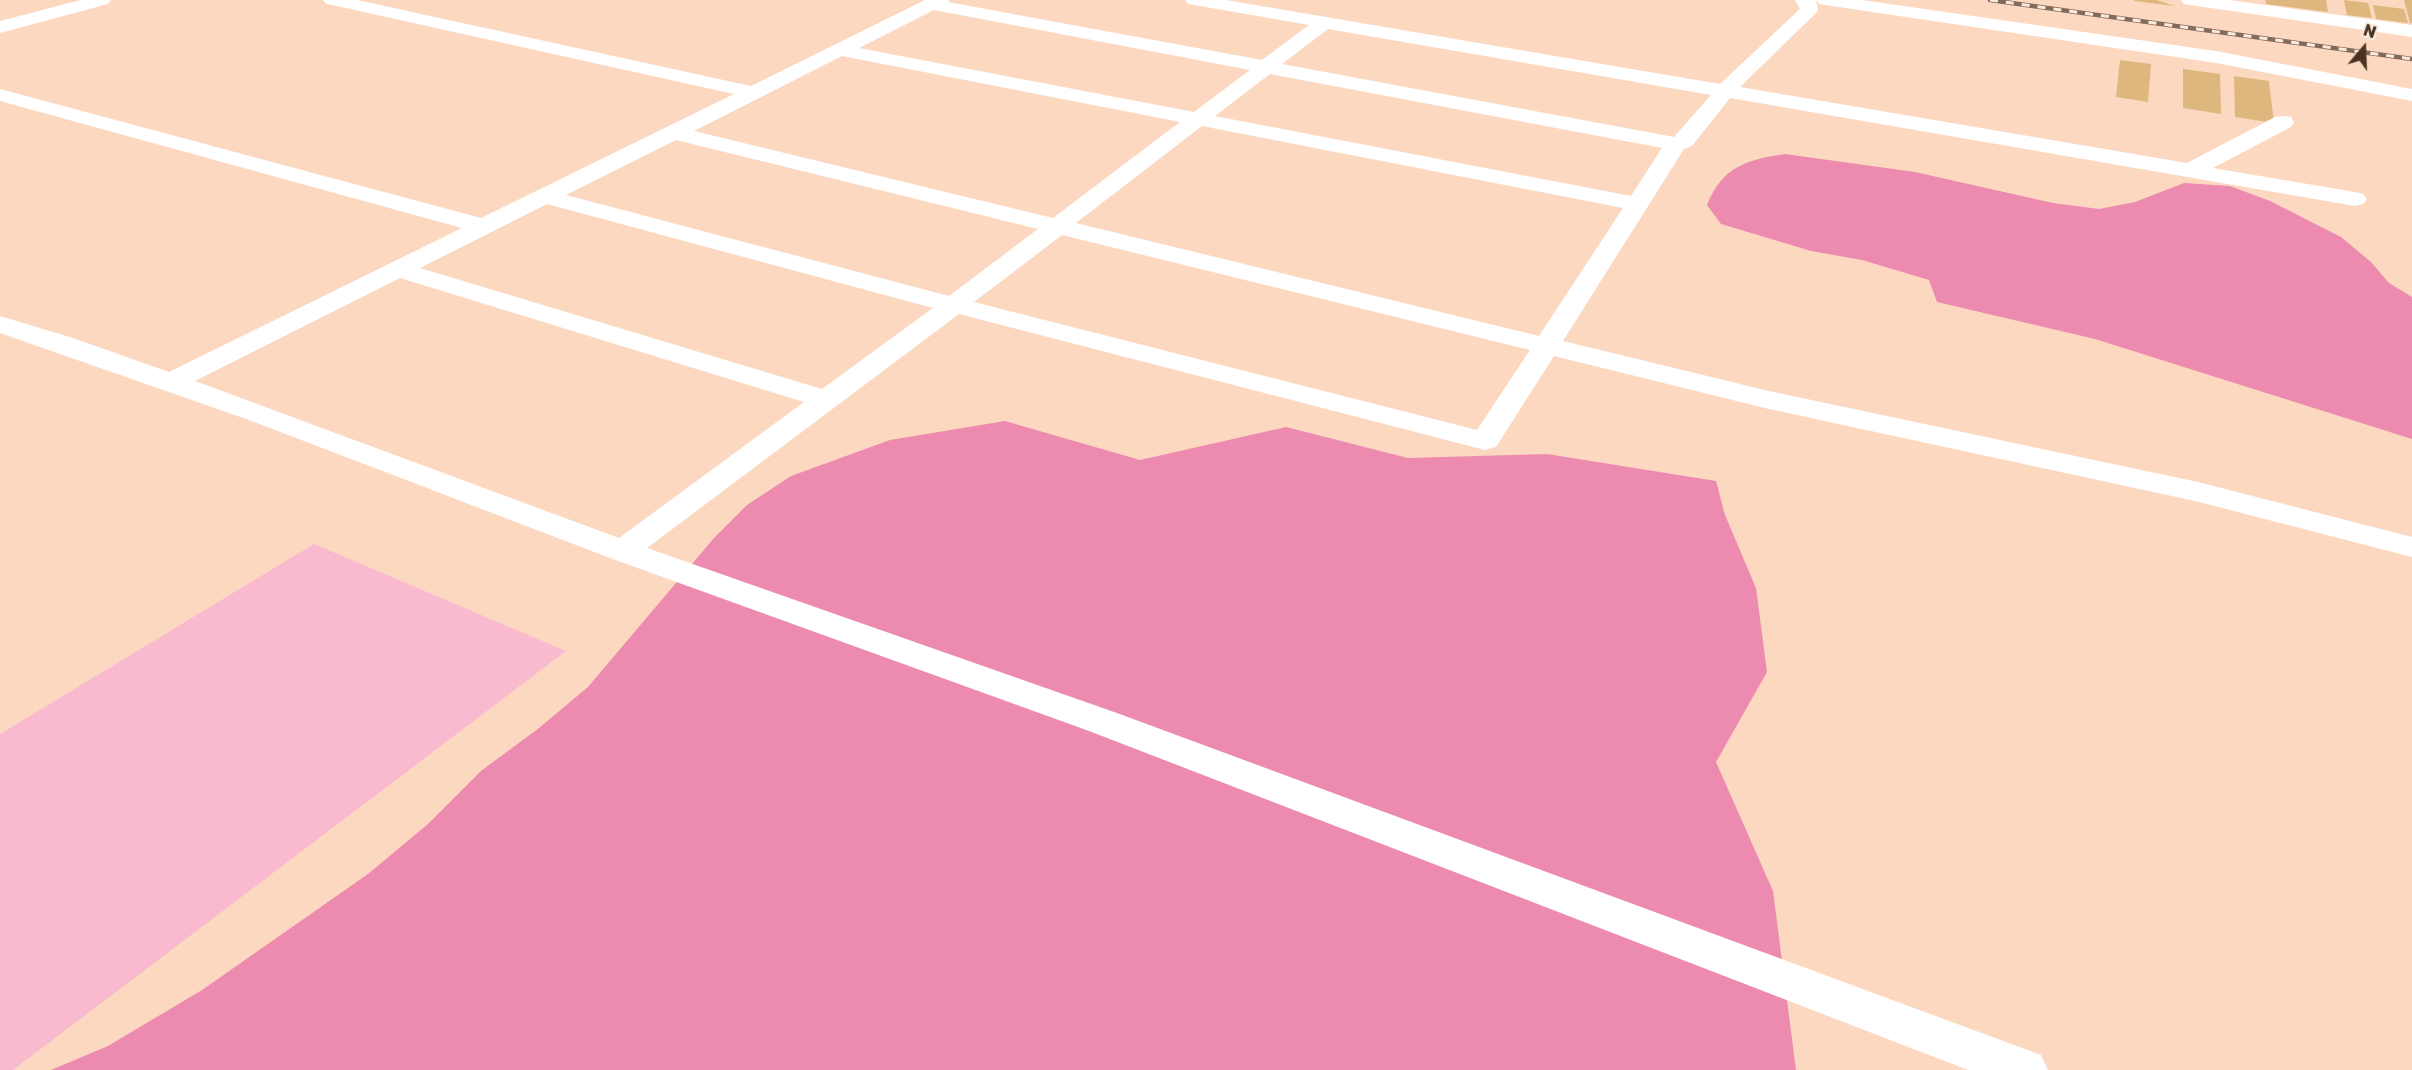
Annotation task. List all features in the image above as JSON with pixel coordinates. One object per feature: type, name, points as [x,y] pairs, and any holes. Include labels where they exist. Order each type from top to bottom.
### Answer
[{"type":"main road","points":[[0,27],[102,0]]},
{"type":"main road","points":[[332,0],[755,93]]},
{"type":"main road","points":[[1194,0],[2355,198]]},
{"type":"main road","points":[[547,197],[954,305],[1485,441],[1677,144],[1683,141],[1726,90],[1809,10],[1808,3],[1804,0]]},
{"type":"main road","points":[[1825,0],[2216,57],[2412,95]]},
{"type":"main road","points":[[2190,0],[2412,31]]},
{"type":"main road","points":[[171,382],[676,133],[935,2],[1677,144]]},
{"type":"main road","points":[[622,550],[954,305],[1325,22]]},
{"type":"main road","points":[[841,50],[1638,204]]},
{"type":"main road","points":[[0,95],[485,227]]},
{"type":"main road","points":[[2191,170],[2283,122]]},
{"type":"main road","points":[[676,133],[1769,400],[2199,492],[2412,547]]},
{"type":"main road","points":[[400,270],[828,399]]},
{"type":"main road","points":[[0,324],[171,382],[622,550],[1114,726],[2024,1070]]},
{"type":"shaded area","points":[[1785,154],[1915,172],[2053,203],[2099,209],[2135,202],[2184,183],[2230,186],[2270,201],[2341,237],[2371,262],[2389,283],[2412,297],[2412,439],[2095,339],[1937,302],[1929,280],[1862,260],[1811,251],[1721,224],[1707,205],[1720,181],[1728,173],[1747,162]]},
{"type":"shaded area","points":[[1005,421],[1140,460],[1286,427],[1408,458],[1547,454],[1716,481],[1725,515],[1756,588],[1767,672],[1716,762],[1773,891],[1796,1070],[51,1070],[108,1046],[202,990],[368,874],[428,824],[481,771],[539,728],[588,687],[714,538],[747,505],[791,476],[890,440]]},
{"type":"shaded area","points":[[314,544],[566,651],[13,1070],[0,1070],[0,734]]},
{"type":"building","points":[[2157,0],[2175,6],[2134,1]]},
{"type":"building","points":[[2265,0],[2326,0],[2328,12],[2266,4]]},
{"type":"building","points":[[2344,0],[2368,3],[2372,18],[2347,15]]},
{"type":"building","points":[[2404,0],[2412,0],[2412,23],[2410,23]]},
{"type":"building","points":[[2373,5],[2404,9],[2408,23],[2376,19]]},
{"type":"building","points":[[2120,60],[2151,64],[2148,102],[2116,97]]},
{"type":"building","points":[[2183,69],[2220,74],[2221,114],[2183,108]]},
{"type":"building","points":[[2234,76],[2269,81],[2274,123],[2235,117]]},
{"type":"railway","points":[[1990,0],[2412,59]]}]
